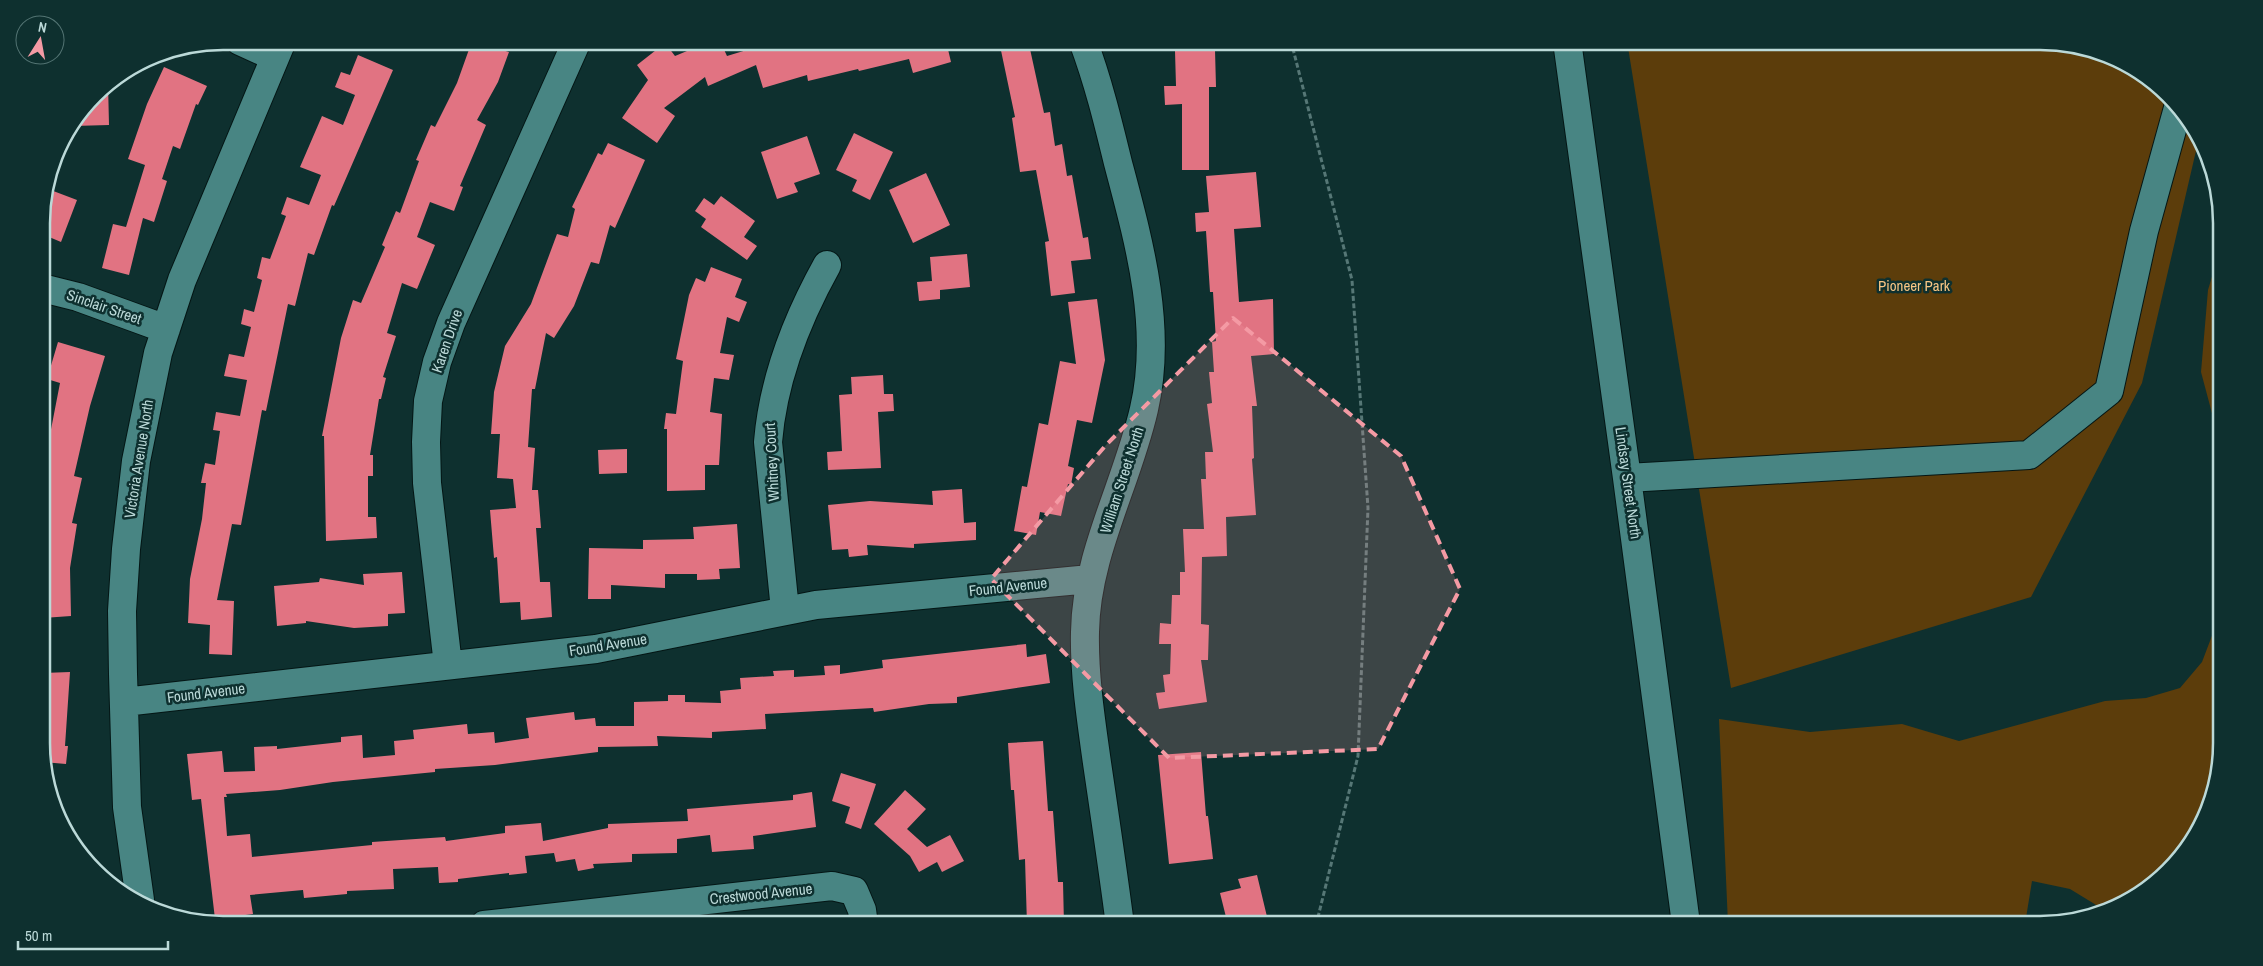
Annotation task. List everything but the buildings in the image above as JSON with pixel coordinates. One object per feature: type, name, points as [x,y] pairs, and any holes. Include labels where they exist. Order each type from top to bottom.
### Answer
[{"type":"street","name":"Victoria Avenue North","points":[[139,894],[127,808],[122,611],[126,549],[136,461],[166,329],[203,227],[278,50]]},
{"type":"street","name":"Karen Drive","points":[[448,665],[427,484],[426,442],[428,401],[437,362],[451,323],[573,50]]},
{"type":"street","name":"William Street North","points":[[1086,50],[1136,228],[1146,276],[1151,342],[1150,375],[1137,438],[1090,579],[1085,632],[1090,713],[1119,916]]},
{"type":"street","name":"Lindsay Street North","points":[[1568,50],[1628,478],[1685,916]]},
{"type":"street","points":[[1628,478],[2029,455],[2109,391],[2144,231],[2176,116]]},
{"type":"street","name":"Whitney Court","points":[[785,610],[768,442],[770,415],[804,306],[827,265]]},
{"type":"street","name":"Sinclair Street","points":[[50,290],[78,298],[166,329]]},
{"type":"street","name":"Found Avenue","points":[[124,702],[614,646],[785,610],[1090,579]]},
{"type":"street","name":"Crestwood Avenue","points":[[564,916],[832,886],[854,891],[863,916]]},
{"type":"path","points":[[1293,50],[1352,280],[1368,508],[1358,756],[1318,916]]},
{"type":"highlighted area","points":[[1233,318],[1401,456],[1460,589],[1378,749],[1169,758],[991,579],[1106,445]]},
{"type":"green space","name":"Pioneer Park","points":[[1628,50],[2062,51],[2095,59],[2126,73],[2162,101],[2177,118],[2196,150],[2142,383],[2031,597],[1731,688]]},
{"type":"green space","points":[[2213,273],[2213,417],[2201,372],[2208,290]]},
{"type":"green space","points":[[2213,633],[2213,754],[2207,788],[2200,809],[2190,829],[2177,848],[2145,880],[2126,893],[2098,906],[2070,889],[2032,881],[2026,916],[1728,916],[1719,719],[1810,732],[1902,724],[1959,741],[2105,701],[2146,698],[2180,688],[2202,662]]}]
